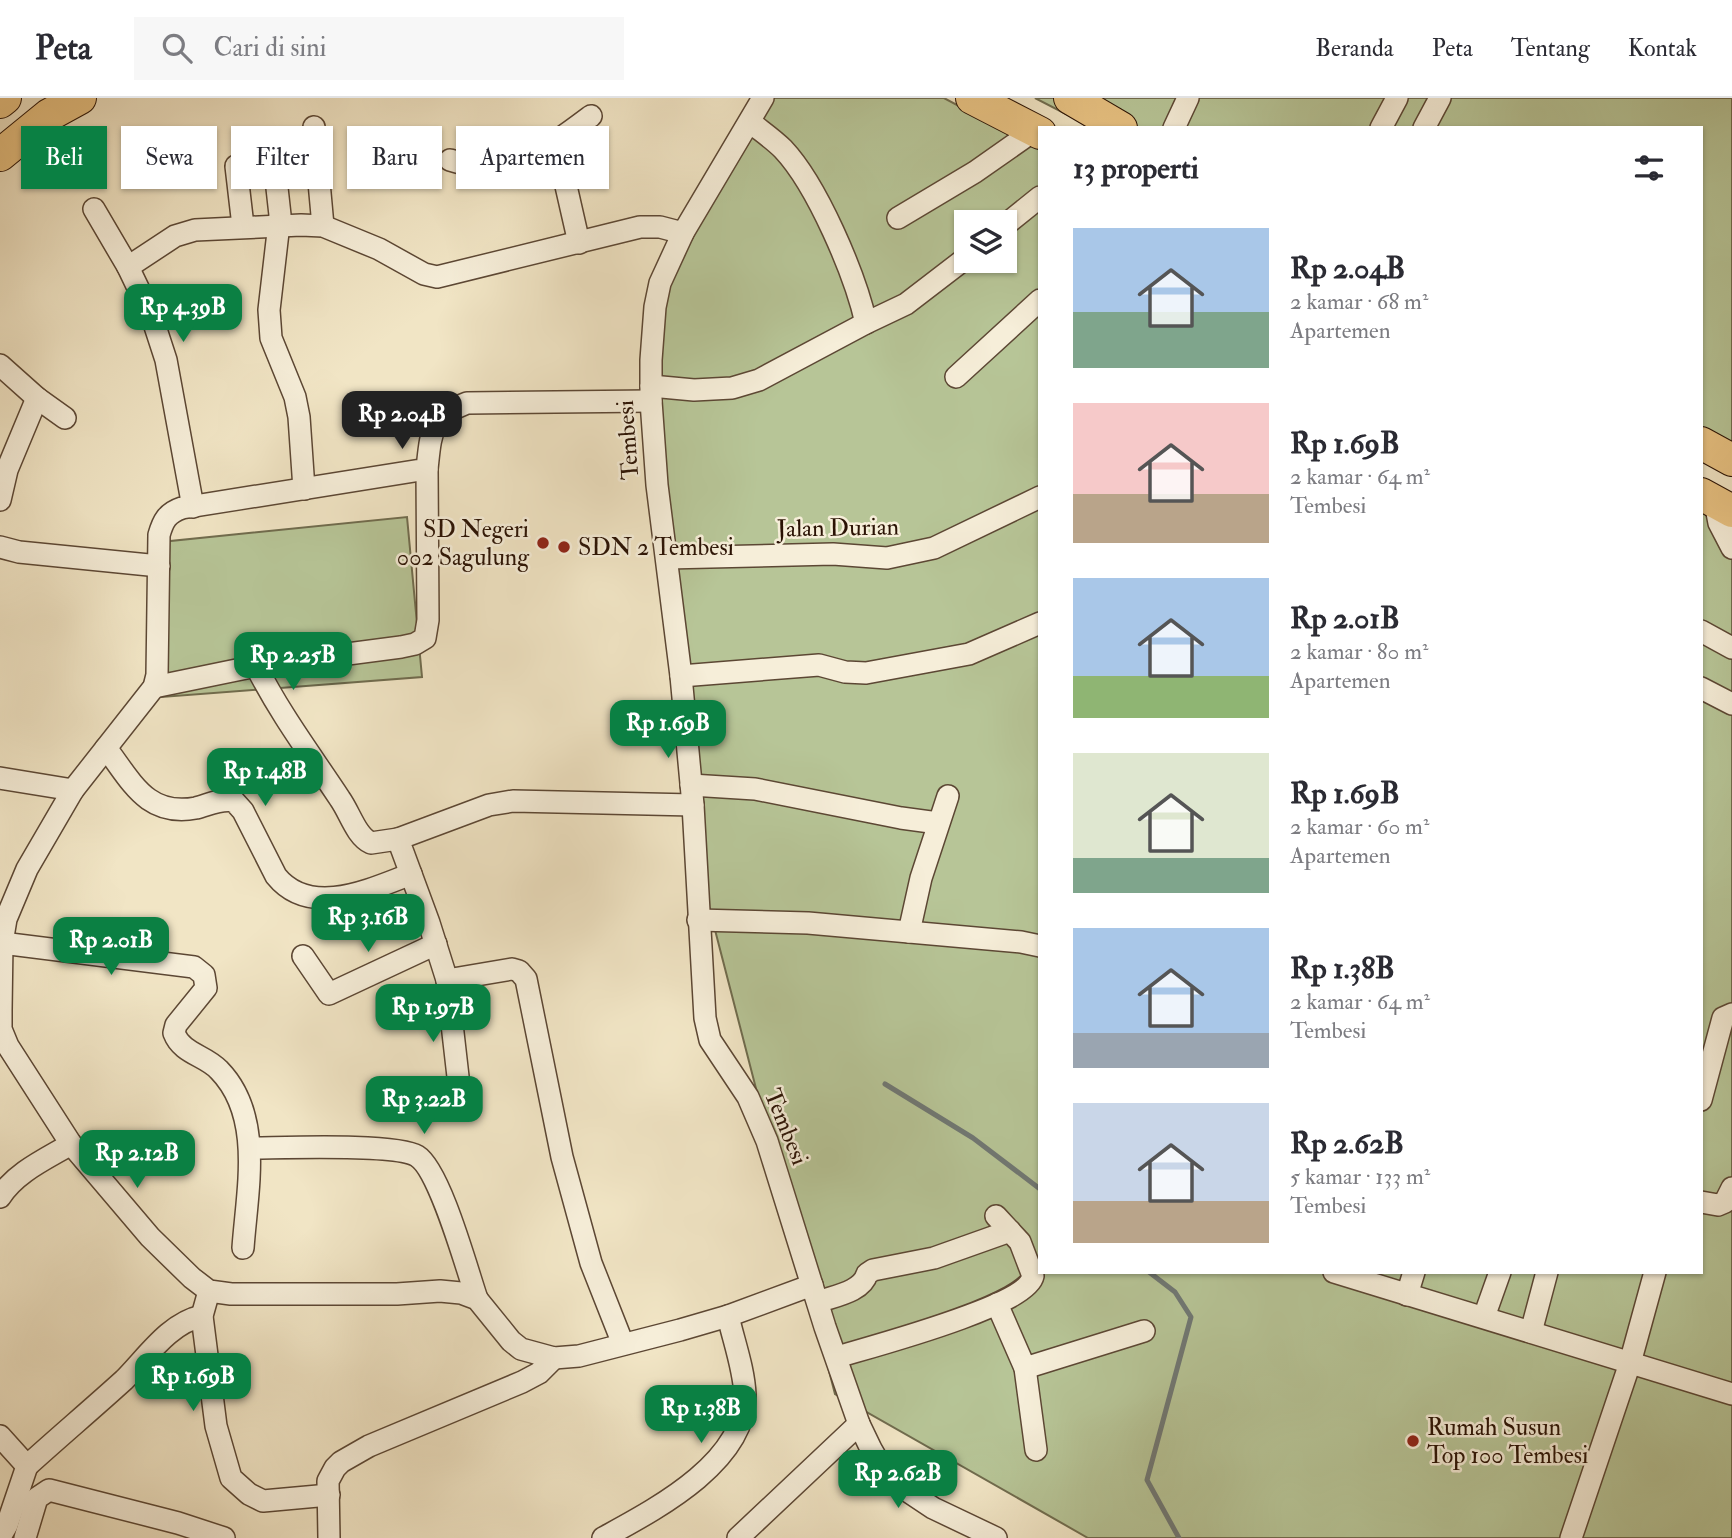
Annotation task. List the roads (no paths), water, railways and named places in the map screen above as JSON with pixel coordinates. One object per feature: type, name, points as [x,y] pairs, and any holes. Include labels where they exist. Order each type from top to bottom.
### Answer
[{"type":"highway","points":[[0,102],[5,98]]},
{"type":"highway","points":[[0,155],[49,116],[80,98]]},
{"type":"highway","points":[[972,98],[1037,132]]},
{"type":"highway","points":[[1070,98],[1118,126]]},
{"type":"highway","points":[[1703,444],[1732,460]]},
{"type":"street","name":"Tembesi","points":[[763,98],[684,233],[660,283],[655,307],[651,393],[657,485],[681,676],[692,795],[705,1018],[710,1040],[748,1097],[757,1116],[859,1424],[883,1469],[906,1490],[933,1508],[996,1538]]},
{"type":"street","points":[[1175,126],[1188,98]]},
{"type":"street","points":[[1382,126],[1397,98]]},
{"type":"street","points":[[1425,126],[1440,98]]},
{"type":"street","points":[[578,126],[591,116]]},
{"type":"street","points":[[750,122],[783,150],[813,193],[855,284],[866,323]]},
{"type":"street","points":[[898,218],[1037,132]]},
{"type":"street","points":[[450,160],[456,162]]},
{"type":"street","points":[[239,189],[243,226]]},
{"type":"street","points":[[277,189],[279,226],[269,310],[271,338],[295,397],[304,489]]},
{"type":"street","points":[[320,189],[324,226]]},
{"type":"street","points":[[567,189],[579,243]]},
{"type":"street","points":[[1017,216],[1038,199]]},
{"type":"street","points":[[93,209],[128,267],[152,317],[166,360],[192,507]]},
{"type":"street","points":[[128,267],[175,236],[195,230],[243,226],[324,226],[379,249],[424,274],[437,277],[640,227],[660,227],[684,233]]},
{"type":"street","points":[[154,687],[256,666],[401,647],[415,644],[425,638],[428,620],[427,469],[431,437],[438,421],[448,410],[467,403],[741,386],[759,380],[906,304],[954,267]]},
{"type":"street","points":[[956,377],[1038,302]]},
{"type":"street","points":[[0,365],[37,398],[65,418]]},
{"type":"street","points":[[0,500],[7,470],[37,398]]},
{"type":"street","points":[[427,469],[175,510],[165,519],[159,535],[157,675],[154,687],[74,790],[27,869],[6,919],[2,943],[1,1029],[8,1046],[71,1144],[150,1237],[209,1291],[231,1294],[397,1294],[440,1291],[461,1293],[477,1299]]},
{"type":"street","name":"Jalan Durian","points":[[667,558],[833,554],[887,558],[934,548],[1038,498]]},
{"type":"street","points":[[1716,502],[1719,523],[1732,548]]},
{"type":"street","points":[[0,547],[19,552],[159,566]]},
{"type":"street","points":[[681,676],[819,665],[845,672],[866,673],[969,654],[1038,624]]},
{"type":"street","points":[[1703,632],[1732,648]]},
{"type":"street","points":[[256,666],[275,702],[342,802],[362,837],[371,843],[397,839],[489,805],[513,801],[692,795],[755,789],[938,823]]},
{"type":"street","points":[[1703,689],[1732,704]]},
{"type":"street","points":[[106,748],[146,798],[160,807],[174,810],[234,801],[243,811],[276,876],[297,894],[346,897],[411,874]]},
{"type":"street","points":[[0,778],[74,790]]},
{"type":"street","points":[[909,932],[921,878],[948,796]]},
{"type":"street","points":[[397,839],[447,980],[461,1103]]},
{"type":"street","points":[[698,920],[808,923],[909,932],[1036,938]]},
{"type":"street","points":[[2,943],[194,967],[200,970],[207,979],[206,988],[176,1025],[174,1033],[180,1045],[212,1063],[231,1086],[241,1104],[250,1148],[243,1248]]},
{"type":"street","points":[[303,956],[328,994],[436,944]]},
{"type":"street","points":[[447,980],[512,969],[519,971],[526,979],[566,1170],[591,1263],[623,1343]]},
{"type":"street","points":[[1703,1093],[1723,1018],[1732,1014]]},
{"type":"street","points":[[0,1197],[6,1187],[21,1175],[71,1144]]},
{"type":"street","points":[[250,1148],[352,1148],[397,1151],[417,1156],[432,1174],[477,1299],[511,1341],[521,1349],[554,1358],[579,1356],[815,1294],[857,1287],[865,1282],[867,1273],[873,1270],[934,1258],[1003,1224],[1020,1242],[1034,1278],[1026,1288],[997,1304],[935,1328],[837,1356]]},
{"type":"street","points":[[1703,1202],[1718,1205],[1725,1202],[1732,1188]]},
{"type":"street","points":[[1342,1274],[1732,1394]]},
{"type":"street","points":[[1407,1295],[1413,1274]]},
{"type":"street","points":[[1484,1317],[1499,1274]]},
{"type":"street","points":[[1531,1332],[1546,1274]]},
{"type":"street","points":[[1571,1538],[1630,1363],[1654,1274]]},
{"type":"street","points":[[209,1291],[202,1316],[216,1426],[231,1478],[249,1494],[263,1501],[329,1495]]},
{"type":"street","points":[[997,1304],[1025,1368],[1036,1450]]},
{"type":"street","points":[[0,1537],[8,1525],[27,1466],[124,1380],[166,1337],[182,1324],[202,1316]]},
{"type":"street","points":[[603,1538],[655,1510],[694,1480],[717,1459],[735,1436],[745,1397],[728,1316]]},
{"type":"street","points":[[1025,1368],[1144,1331]]},
{"type":"street","points":[[329,1538],[328,1481],[335,1468],[369,1446],[522,1382],[539,1373],[554,1358]]},
{"type":"street","points":[[742,1537],[859,1424]]},
{"type":"street","points":[[0,1436],[27,1466]]},
{"type":"street","points":[[25,1538],[37,1498],[49,1490],[178,1523],[224,1538]]},
{"type":"waterway","points":[[885,1084],[973,1138],[1038,1187]]},
{"type":"waterway","points":[[1152,1274],[1175,1292],[1191,1317],[1147,1480],[1179,1538]]},
{"type":"place","name":"SD Negeri 002 Sagulung","points":[[543,543]]},
{"type":"place","name":"SDN 2 Tembesi","points":[[564,547]]},
{"type":"place","name":"Rumah Susun Top 100 Tembesi","points":[[1413,1441]]}]
